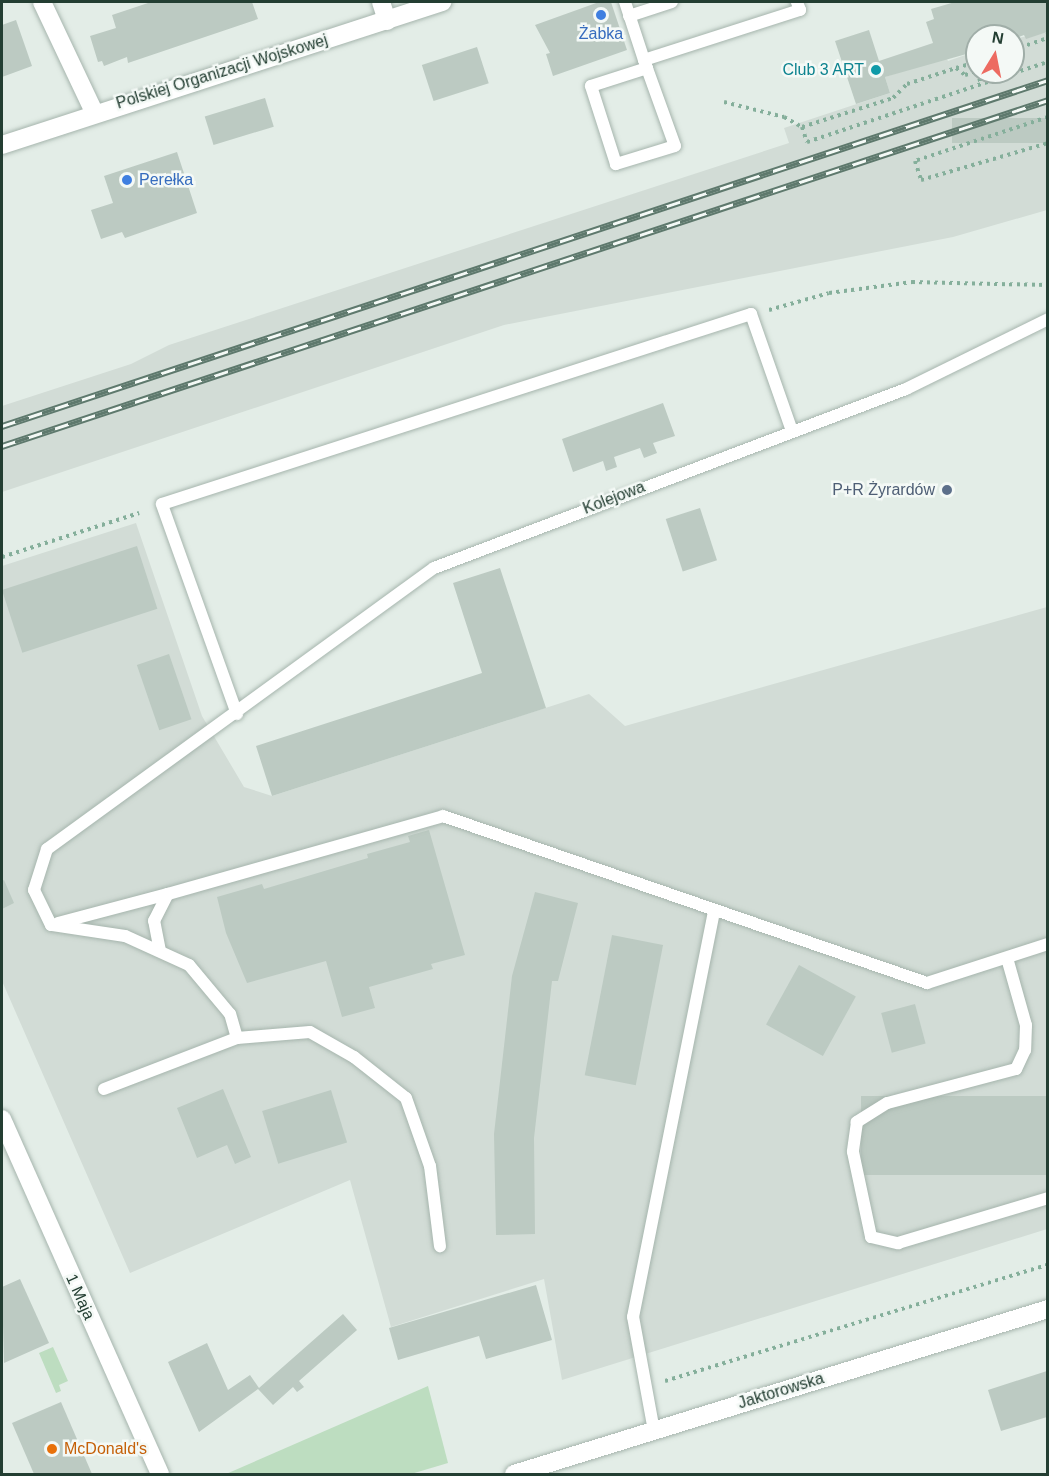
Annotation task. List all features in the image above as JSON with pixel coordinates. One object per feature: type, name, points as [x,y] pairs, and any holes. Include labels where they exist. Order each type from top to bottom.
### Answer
[{"type":"street","points":[[42,2],[94,112]]},
{"type":"street","points":[[381,2],[387,21]]},
{"type":"street","name":"Polskiej Organizacji Wojskowej","points":[[2,145],[94,112],[442,2]]},
{"type":"street","name":"1 Maja","points":[[2,1119],[160,1474]]},
{"type":"street","name":"Jaktorowska","points":[[514,1474],[1047,1309]]},
{"type":"lane","points":[[625,2],[645,64],[675,146],[616,164],[591,86],[645,64],[800,10],[797,2]]},
{"type":"lane","points":[[629,16],[672,2]]},
{"type":"lane","points":[[237,714],[162,504],[751,315],[792,431]]},
{"type":"lane","name":"Kolejowa","points":[[51,925],[34,890],[47,849],[237,714],[434,568],[906,389],[1047,319]]},
{"type":"lane","points":[[51,925],[443,816],[927,983],[1047,944]]},
{"type":"lane","points":[[159,951],[154,921],[168,894]]},
{"type":"lane","points":[[654,1431],[644,1387],[633,1317],[714,910]]},
{"type":"lane","points":[[51,925],[125,936],[189,965],[230,1014],[237,1038]]},
{"type":"lane","points":[[1007,957],[1026,1025],[1025,1050],[1016,1069],[887,1103],[857,1122],[853,1152],[871,1237],[898,1243],[1047,1198]]},
{"type":"lane","points":[[104,1089],[237,1038],[310,1032],[354,1057],[406,1098],[430,1166],[440,1246]]},
{"type":"path","points":[[1025,46],[1047,39]]},
{"type":"path","points":[[1025,69],[1047,62]]},
{"type":"path","points":[[802,127],[893,98],[907,84],[965,65]]},
{"type":"path","points":[[956,68],[965,75]]},
{"type":"path","points":[[724,102],[784,117],[802,127],[807,142],[981,84]]},
{"type":"path","points":[[1047,117],[915,161],[921,180],[1047,143]]},
{"type":"path","points":[[751,315],[829,293],[912,282],[1047,285]]},
{"type":"path","points":[[2,557],[140,513]]},
{"type":"path","points":[[644,1387],[1047,1265]]},
{"type":"shaded area","points":[[1047,32],[1047,210],[953,237],[504,325],[2,492],[2,406],[131,364],[169,345],[789,143],[784,128],[890,93],[885,77],[939,59],[946,57],[948,61],[965,55],[965,84],[1025,84],[1025,37]]},
{"type":"shaded area","points":[[136,523],[202,716],[244,787],[272,796],[589,694],[625,726],[1047,607],[1047,1229],[562,1380],[544,1279],[391,1327],[350,1180],[130,1273],[2,981],[2,566]]},
{"type":"green space","points":[[53,1347],[68,1381],[59,1385],[61,1391],[56,1393],[39,1353]]},
{"type":"green space","points":[[428,1386],[448,1463],[411,1474],[226,1474]]},
{"type":"building","points":[[151,2],[252,2],[258,19],[128,63],[127,57],[104,66],[102,61],[98,62],[90,36],[116,28],[112,15]]},
{"type":"building","points":[[599,2],[611,2],[627,50],[553,76],[546,54],[550,53],[535,25]]},
{"type":"building","points":[[955,2],[1047,2],[1047,32],[1026,39],[1025,24],[965,24],[965,54],[885,77],[890,93],[856,104],[835,41],[869,30],[879,61],[933,43],[926,22],[934,19],[931,9]]},
{"type":"building","points":[[16,20],[32,66],[2,77],[2,25]]},
{"type":"building","points":[[477,47],[489,83],[434,101],[422,65]]},
{"type":"building","points":[[265,98],[274,127],[214,145],[205,116]]},
{"type":"building","points":[[952,118],[1047,118],[1047,143],[952,143]]},
{"type":"building","points":[[177,152],[197,213],[125,238],[122,232],[101,239],[91,210],[113,203],[104,176]]},
{"type":"building","points":[[663,403],[675,436],[653,443],[657,453],[644,458],[640,448],[614,457],[617,467],[606,471],[603,461],[573,472],[562,439]]},
{"type":"building","points":[[700,508],[717,560],[683,571],[666,519]]},
{"type":"building","points":[[137,546],[157,609],[22,653],[2,590]]},
{"type":"building","points":[[500,568],[546,708],[272,796],[256,746],[482,673],[453,583]]},
{"type":"building","points":[[169,654],[191,719],[159,730],[137,665]]},
{"type":"building","points":[[429,830],[465,955],[431,964],[433,969],[369,987],[375,1008],[342,1017],[326,961],[247,983],[226,933],[217,897],[262,884],[264,889],[368,858],[367,854],[410,842],[408,836]]},
{"type":"building","points":[[4,880],[14,903],[2,909],[2,881]]},
{"type":"building","points":[[535,892],[578,903],[558,981],[552,981],[534,1138],[535,1234],[496,1235],[494,1134],[512,976]]},
{"type":"building","points":[[612,935],[663,945],[636,1085],[585,1075]]},
{"type":"building","points":[[799,965],[856,997],[823,1056],[766,1024]]},
{"type":"building","points":[[915,1004],[926,1044],[892,1053],[881,1013]]},
{"type":"building","points":[[223,1089],[251,1157],[235,1164],[227,1145],[197,1158],[177,1108]]},
{"type":"building","points":[[331,1090],[347,1143],[278,1164],[262,1111]]},
{"type":"building","points":[[861,1096],[1047,1096],[1047,1175],[861,1175]]},
{"type":"building","points":[[20,1279],[49,1343],[4,1363],[2,1287]]},
{"type":"building","points":[[536,1285],[552,1340],[486,1359],[479,1336],[398,1360],[389,1328]]},
{"type":"building","points":[[343,1314],[357,1330],[299,1381],[304,1387],[297,1392],[293,1387],[273,1405],[258,1389],[199,1432],[168,1362],[207,1343],[228,1390],[250,1375],[259,1388]]},
{"type":"building","points":[[1047,1371],[1047,1417],[1001,1431],[988,1390]]},
{"type":"building","name":"McDonald's","points":[[61,1402],[92,1474],[34,1474],[12,1423]]},
{"type":"railway","points":[[2,426],[1048,80]]},
{"type":"railway","points":[[2,446],[1048,100]]},
{"type":"place","name":"Żabka","points":[[601,15]]},
{"type":"place","name":"Club 3 ART","points":[[876,70]]},
{"type":"place","name":"Perełka","points":[[127,180]]},
{"type":"place","name":"P+R Żyrardów","points":[[947,490]]},
{"type":"place","name":"McDonald's","points":[[52,1449]]}]
